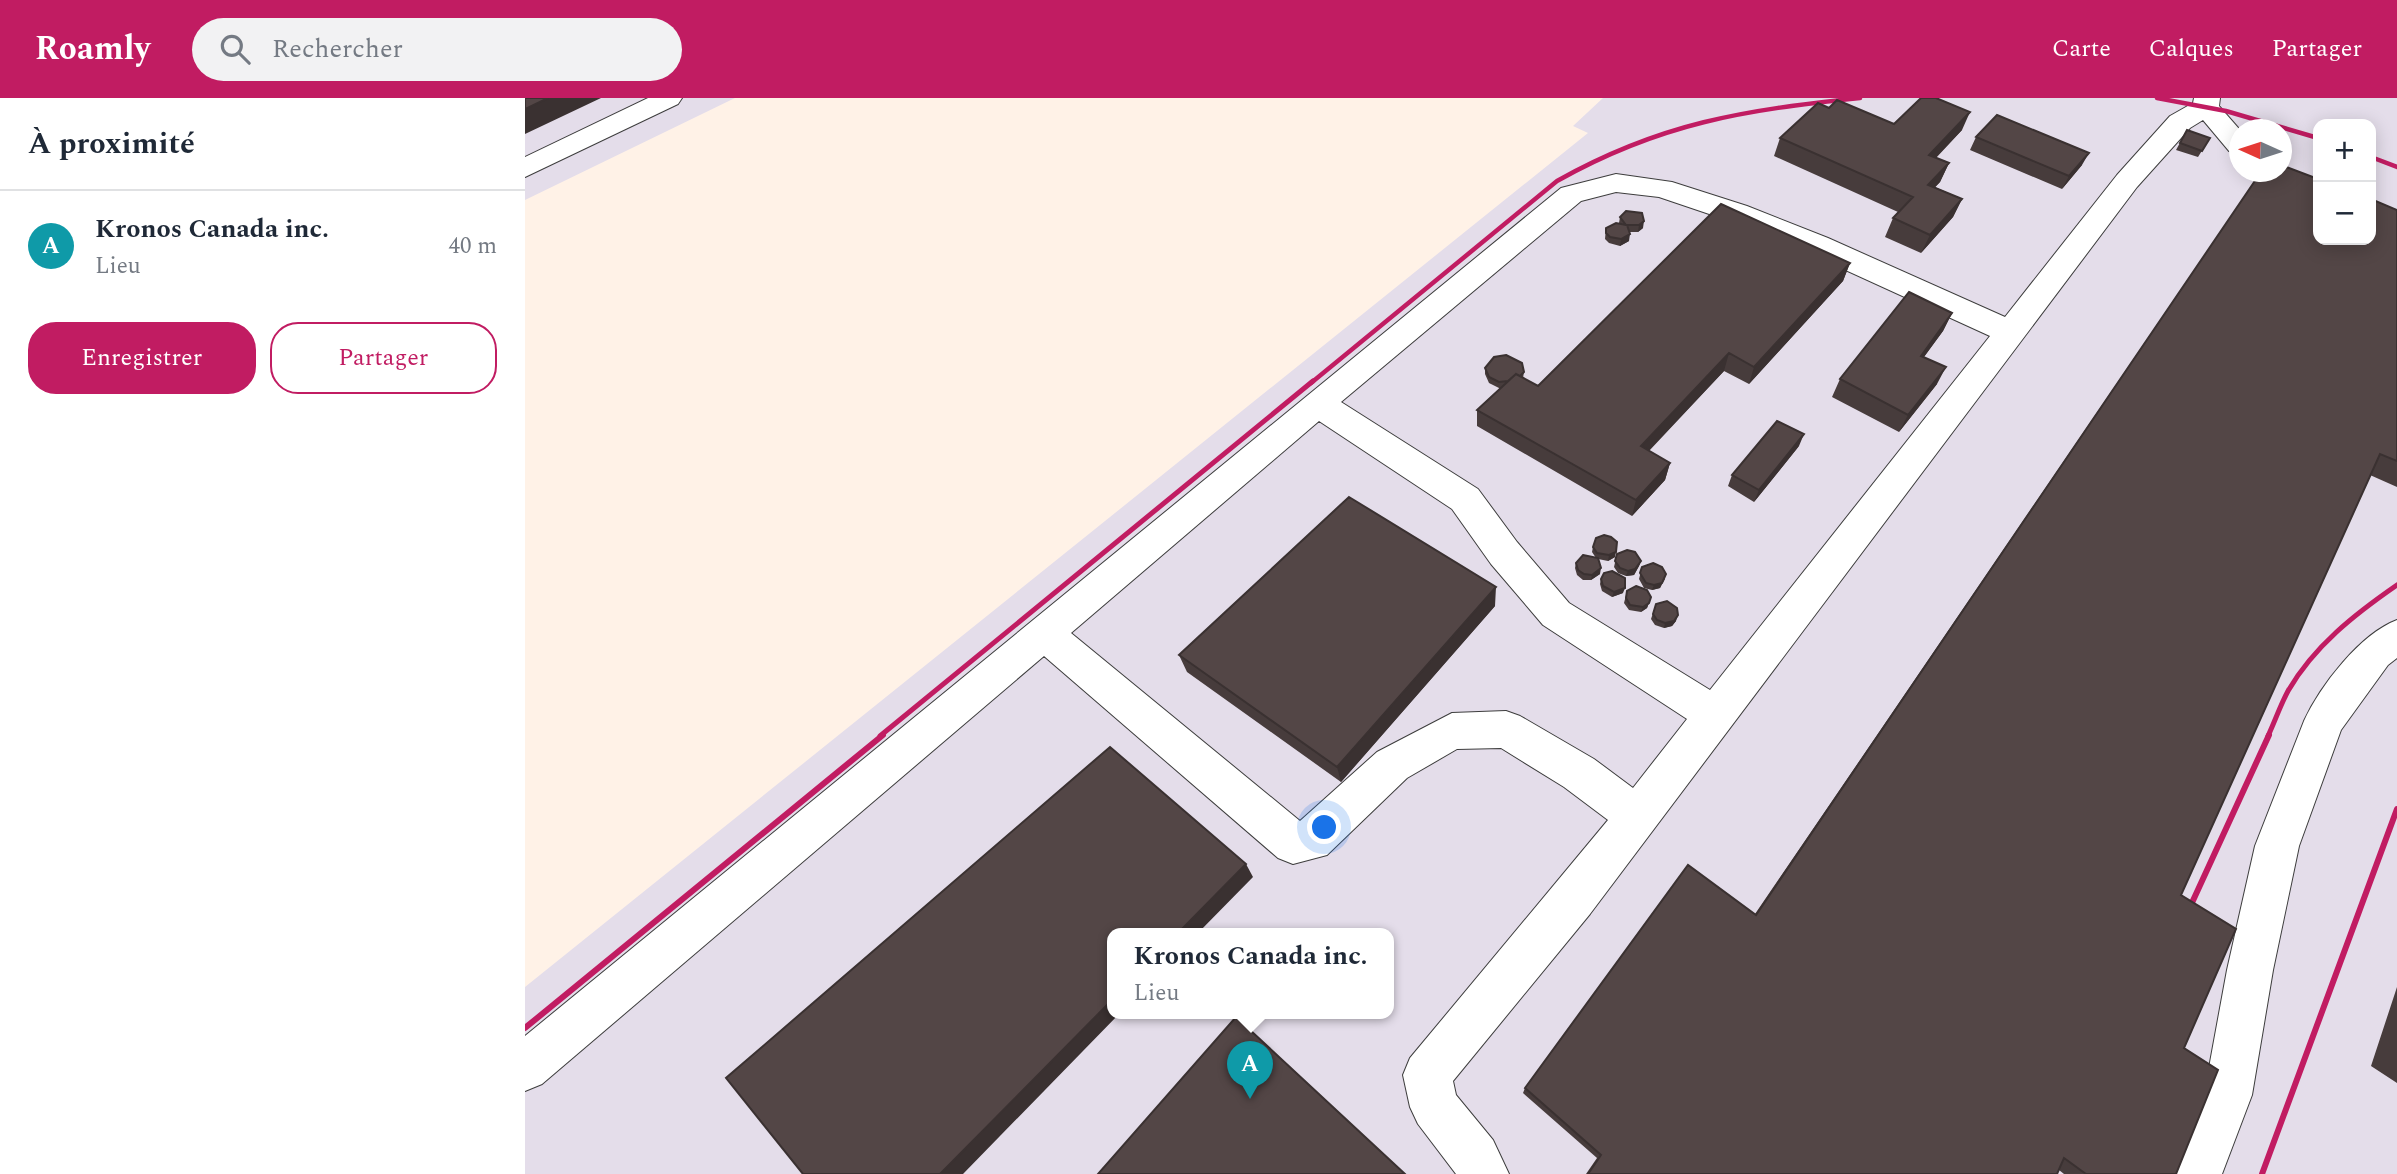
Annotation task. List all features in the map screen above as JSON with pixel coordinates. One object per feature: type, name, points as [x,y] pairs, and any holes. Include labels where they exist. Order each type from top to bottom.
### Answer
[{"type":"lane","points":[[525,167],[669,98]]},
{"type":"lane","points":[[1484,1174],[1475,1158],[1435,1107],[1427,1074],[1574,898],[2127,181],[2180,122],[2207,102],[2229,132]]},
{"type":"lane","points":[[525,1067],[1317,403],[1571,194],[1616,183],[1662,188],[1737,213],[1817,246],[2010,332]]},
{"type":"lane","points":[[1317,403],[1465,499],[1504,553],[1556,614],[1715,715]]},
{"type":"lane","points":[[1044,633],[1293,843],[1312,840],[1392,765],[1452,731],[1506,729],[1579,773],[1637,816]]},
{"type":"lane","points":[[2197,1174],[2228,1095],[2250,970],[2277,846],[2324,721],[2374,653],[2397,637]]},
{"type":"shaded area","points":[[525,98],[735,98],[525,200]]},
{"type":"shaded area","points":[[1603,98],[2397,98],[2397,1174],[525,1174],[525,987],[1588,133],[1573,126]]},
{"type":"building","points":[[525,98],[548,98],[525,109]]},
{"type":"building","points":[[1921,98],[1936,98],[1970,112],[1929,155],[1949,163],[1928,185],[1962,199],[1930,235],[1893,218],[1913,197],[1780,138],[1818,103],[1829,108],[1837,100],[1894,124]]},
{"type":"building","points":[[1997,115],[2089,153],[2069,176],[1976,137]]},
{"type":"building","points":[[2187,130],[2210,138],[2202,151],[2180,143]]},
{"type":"building","points":[[2292,169],[2313,177],[2313,245],[2376,245],[2376,201],[2397,210],[2397,461],[2380,454],[2181,895],[2236,929],[2184,1048],[2218,1070],[2176,1174],[2086,1174],[2064,1158],[2057,1174],[1588,1174],[1601,1155],[1525,1088],[1688,865],[1756,915],[2254,182],[2292,182]]},
{"type":"building","points":[[1721,204],[1850,263],[1754,367],[1729,353],[1641,446],[1670,463],[1636,500],[1477,410],[1516,374],[1538,386]]},
{"type":"building","points":[[1626,211],[1642,213],[1644,221],[1639,225],[1627,225],[1630,234],[1621,239],[1610,237],[1606,228],[1616,223],[1626,225],[1620,217]]},
{"type":"building","points":[[1909,292],[1952,313],[1921,356],[1946,367],[1908,415],[1840,379]]},
{"type":"building","points":[[1506,355],[1522,363],[1524,372],[1520,376],[1516,374],[1508,381],[1499,382],[1489,377],[1485,368],[1494,357]]},
{"type":"building","points":[[1777,421],[1804,434],[1759,490],[1732,475]]},
{"type":"building","points":[[1349,497],[1496,587],[1337,767],[1179,655]]},
{"type":"building","points":[[1604,535],[1617,542],[1616,552],[1609,555],[1597,553],[1593,547],[1596,538]]},
{"type":"building","points":[[1627,550],[1635,552],[1641,561],[1635,569],[1628,571],[1620,568],[1615,561],[1617,554]]},
{"type":"building","points":[[1583,555],[1598,558],[1601,568],[1592,575],[1578,570],[1576,563]]},
{"type":"building","points":[[1653,563],[1662,567],[1666,574],[1662,583],[1654,585],[1646,583],[1640,573],[1642,567]]},
{"type":"building","points":[[1612,571],[1625,578],[1625,588],[1614,592],[1603,586],[1601,579],[1604,573]]},
{"type":"building","points":[[1636,586],[1647,590],[1651,597],[1649,603],[1643,607],[1630,605],[1626,598],[1627,591]]},
{"type":"building","points":[[1667,601],[1677,608],[1678,615],[1674,621],[1665,623],[1657,620],[1653,614],[1656,604]]},
{"type":"building","points":[[1110,747],[1246,864],[1183,928],[1107,928],[1107,1005],[940,1174],[803,1174],[726,1078]]},
{"type":"building","points":[[1234,1019],[1238,1019],[1405,1174],[1098,1174]]},
{"type":"railway","points":[[1311,383],[1557,181],[1595,161],[1631,145],[1704,122],[1778,108],[1860,98]]},
{"type":"railway","points":[[2157,98],[2226,111],[2313,137]]},
{"type":"railway","points":[[2376,159],[2397,167]]},
{"type":"railway","points":[[880,736],[1313,381]]},
{"type":"railway","points":[[2268,736],[2288,691],[2310,660],[2351,619],[2397,585]]},
{"type":"railway","points":[[525,1028],[883,735]]},
{"type":"railway","points":[[2185,918],[2269,735]]},
{"type":"railway","points":[[2262,1174],[2397,809]]},
{"type":"place","name":"Kronos Canada inc.","points":[[1250,1099]]}]
